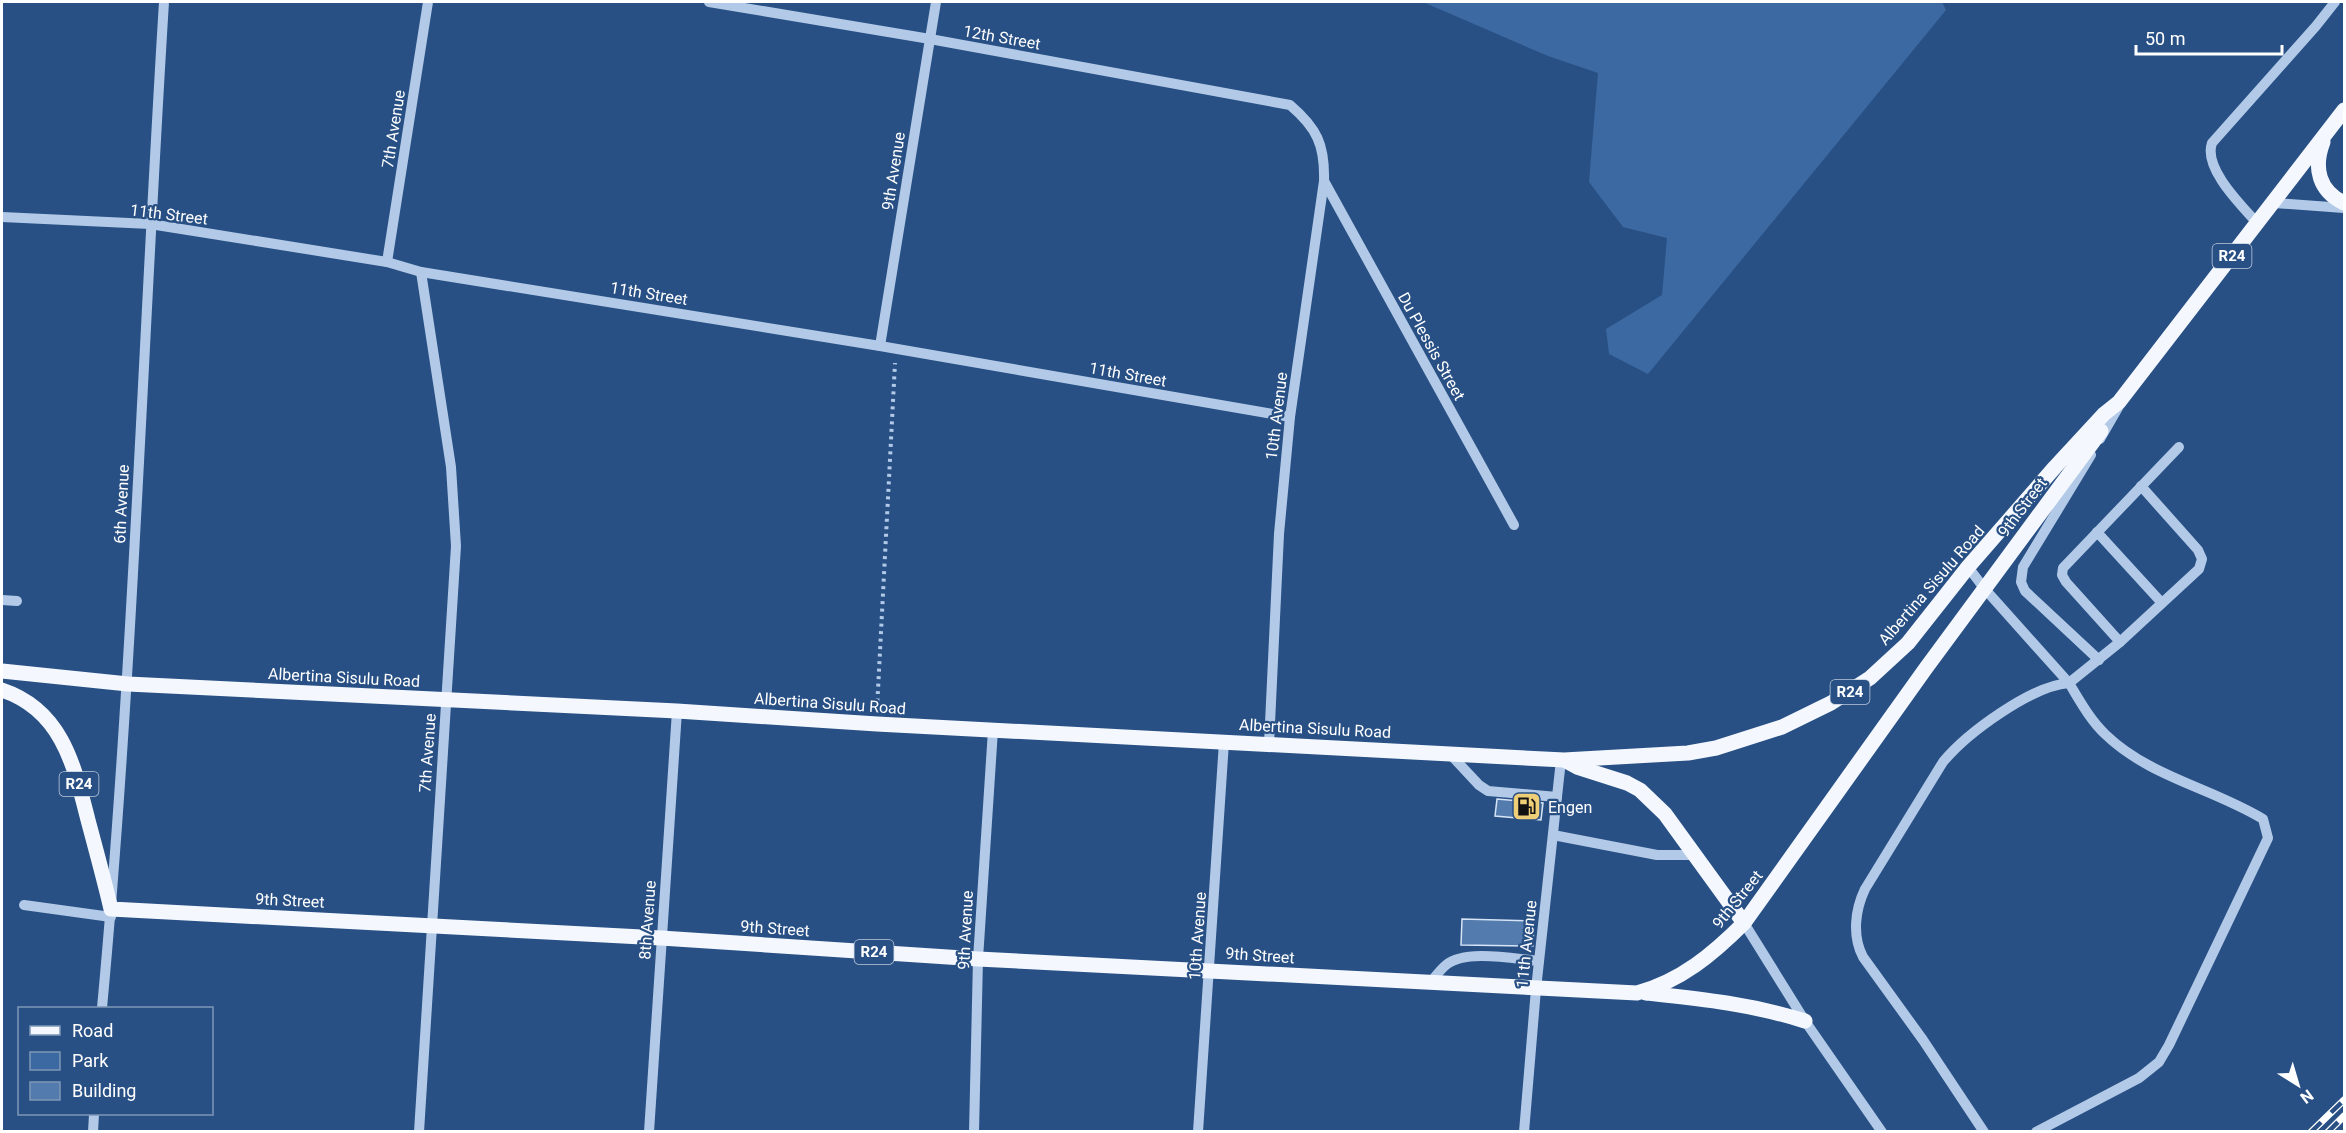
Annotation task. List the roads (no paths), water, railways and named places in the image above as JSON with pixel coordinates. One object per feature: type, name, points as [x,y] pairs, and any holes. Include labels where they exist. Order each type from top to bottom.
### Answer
[{"type":"main road","name":"Albertina Sisulu Road","points":[[2,671],[128,684],[677,711],[877,724],[1563,760],[1688,753],[1716,748],[1806,717],[1852,691],[1890,661],[1908,643],[1968,567],[2055,467],[2104,414],[2123,398],[2344,110]]},
{"type":"main road","points":[[2328,131],[2318,157],[2317,167],[2320,180],[2335,199],[2344,203]]},
{"type":"main road","name":"9th Street","points":[[111,913],[430,925],[978,959],[1637,993],[1667,983],[1696,965],[1717,950],[1744,923],[2123,398]]},
{"type":"main road","name":"R24","points":[[2,690],[15,694],[33,705],[62,740],[74,765],[111,913]]},
{"type":"main road","points":[[1563,760],[1577,767],[1627,783],[1640,790],[1665,814],[1744,923]]},
{"type":"main road","points":[[1637,993],[1768,1009],[1805,1021]]},
{"type":"street","name":"6th Avenue","points":[[102,1007],[128,684],[150,224],[164,2]]},
{"type":"street","name":"7th Avenue","points":[[387,262],[428,2]]},
{"type":"street","name":"12th Street","points":[[709,2],[930,39],[1290,105]]},
{"type":"street","name":"9th Avenue","points":[[880,346],[936,2]]},
{"type":"street","points":[[2258,223],[2232,195],[2212,165],[2209,150],[2212,142],[2335,2]]},
{"type":"street","name":"10th Avenue","points":[[1269,744],[1279,534],[1290,417],[1324,181],[1322,149],[1317,133],[1290,105]]},
{"type":"street","name":"Du Plessis Street","points":[[1324,181],[1514,525]]},
{"type":"street","points":[[2274,202],[2344,208]]},
{"type":"street","name":"11th Street","points":[[2,217],[150,224],[387,262],[421,272],[880,346],[1290,417]]},
{"type":"street","name":"7th Avenue","points":[[419,1131],[430,925],[456,577],[456,518],[451,467],[421,272]]},
{"type":"street","points":[[2099,660],[2025,591],[2021,575],[2023,567],[2123,398]]},
{"type":"street","points":[[2120,642],[2066,582],[2062,574],[2063,568],[2179,447]]},
{"type":"street","points":[[1984,1131],[1923,1040],[1863,957],[1858,944],[1857,906],[1865,889],[1944,762],[1962,742],[2031,694],[2050,686],[2069,683],[2120,642],[2199,569],[2202,559],[2198,550],[2141,486]]},
{"type":"street","points":[[2097,532],[2161,602]]},
{"type":"street","points":[[1968,567],[2069,683],[2090,717],[2119,747],[2154,768],[2255,814],[2266,823],[2268,838],[2159,1062],[2139,1078],[2036,1131]]},
{"type":"street","points":[[2,600],[17,601]]},
{"type":"street","name":"8th Avenue","points":[[649,1131],[677,711]]},
{"type":"street","name":"9th Avenue","points":[[974,1131],[978,959],[993,730]]},
{"type":"street","name":"10th Avenue","points":[[1198,1131],[1224,742]]},
{"type":"street","points":[[1450,754],[1479,785],[1488,791],[1557,797]]},
{"type":"street","name":"11th Avenue","points":[[1524,1131],[1552,835],[1563,760]]},
{"type":"street","points":[[1552,835],[1657,855],[1694,855]]},
{"type":"street","points":[[24,905],[111,913]]},
{"type":"street","points":[[1744,923],[1805,1021],[1882,1131]]},
{"type":"street","points":[[1430,983],[1446,965],[1461,958],[1476,956],[1539,961]]},
{"type":"street","points":[[93,1131],[94,1115]]},
{"type":"railway","points":[[2311,1132],[2344,1100]]},
{"type":"railway","points":[[2328,1132],[2344,1116]]},
{"type":"place","name":"Engen","points":[[1527,807]]}]
